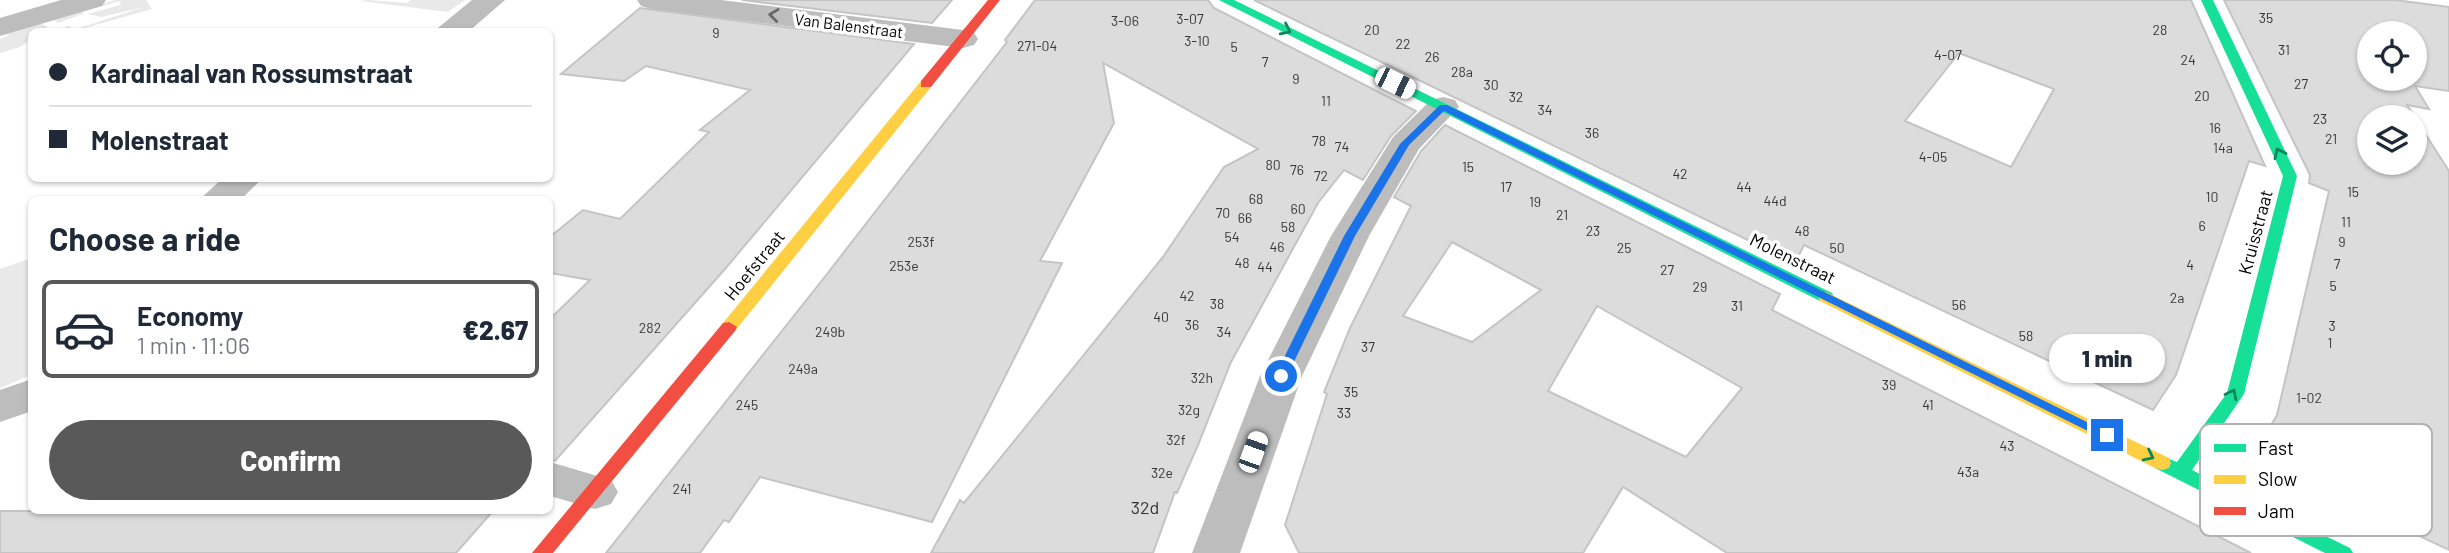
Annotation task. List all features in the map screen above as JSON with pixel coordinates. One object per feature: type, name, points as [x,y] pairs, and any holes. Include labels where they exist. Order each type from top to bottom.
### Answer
[{"type":"street","points":[[0,27],[92,0]]},
{"type":"street","points":[[453,28],[491,0]]},
{"type":"street","name":"Van Balenstraat","points":[[651,0],[963,39]]},
{"type":"street","name":"Hoefstraat","points":[[542,553],[595,492],[994,0]]},
{"type":"street","name":"Molenstraat","points":[[1225,0],[2200,481]]},
{"type":"street","name":"Kruisstraat","points":[[2207,0],[2290,176],[2235,394],[2214,424]]},
{"type":"street","points":[[1216,553],[1281,376],[1350,236],[1405,144],[1443,107]]},
{"type":"street","points":[[222,196],[241,182]]},
{"type":"street","points":[[0,407],[28,396]]},
{"type":"street","name":"Kruisstraat","points":[[2180,471],[2200,443]]},
{"type":"street","points":[[553,480],[595,492]]},
{"type":"street","name":"Molenstraat","points":[[2309,536],[2343,553]]},
{"type":"shaded area","points":[[115,0],[146,0],[152,9],[85,28],[79,28],[141,8],[101,17],[87,14],[120,5],[121,1],[83,11],[83,14],[58,23],[53,19]]},
{"type":"shaded area","points":[[411,0],[465,0],[448,12],[360,1],[407,3]]},
{"type":"shaded area","points":[[41,23],[48,28],[28,28],[28,41],[20,47],[0,53],[0,39],[9,35],[7,34]]},
{"type":"shaded area","points":[[28,260],[28,376],[0,388],[0,269]]},
{"type":"building","points":[[742,0],[952,0],[932,23]]},
{"type":"building","points":[[1035,0],[1208,0],[1214,8],[1416,111],[1391,136],[1363,180],[1344,170],[1318,203],[1231,362],[1198,445],[1177,493],[1175,492],[1153,553],[931,553],[960,500],[964,503],[1163,257],[1224,167],[1258,149],[1103,63],[1114,123],[1040,261],[1062,263],[932,522],[760,477],[729,522],[724,520],[700,553],[606,553],[1007,42],[1005,40]]},
{"type":"building","points":[[1254,0],[2191,0],[2265,166],[2249,161],[2176,375],[2153,410],[1804,245],[1795,263]],"holes":[[[1959,53],[2054,89],[2011,167],[1905,121]]]},
{"type":"building","points":[[2224,0],[2395,0],[2449,7],[2449,91],[2427,88],[2427,21],[2357,21],[2357,91],[2418,91],[2427,105],[2357,105],[2357,175],[2427,175],[2427,137],[2449,171],[2449,550],[2419,536],[2432,536],[2432,424],[2272,424],[2277,415],[2329,191],[2309,183],[2310,175]]},
{"type":"building","points":[[640,8],[914,44],[725,269],[555,461],[553,316],[590,280],[553,274],[553,235],[583,210],[620,219],[709,132],[700,130],[750,90],[646,66],[624,81],[561,74]]},
{"type":"building","points":[[1445,125],[1780,294],[1772,310],[2200,527],[2200,536],[2217,536],[2251,553],[1727,553],[1623,487],[1583,553],[1299,553],[1285,525],[1327,394],[1324,392],[1350,328],[1411,206],[1394,197],[1421,151]],"holes":[[[1452,242],[1541,290],[1472,342],[1403,316]],[[1597,306],[1742,388],[1686,457],[1548,391]]]},
{"type":"building","points":[[0,511],[28,511],[28,514],[490,514],[456,553],[0,553]]},
{"type":"traffic: fast","points":[[1225,0],[1826,297]]},
{"type":"traffic: fast","points":[[2207,0],[2290,176],[2235,394],[2214,424]]},
{"type":"traffic: fast","points":[[2181,471],[2200,444]]},
{"type":"traffic: fast","points":[[2162,463],[2200,482]]},
{"type":"traffic: fast","points":[[2309,536],[2343,553]]},
{"type":"traffic: slow","points":[[729,327],[926,84]]},
{"type":"traffic: slow","points":[[1826,297],[2162,463]]},
{"type":"traffic: jam","points":[[926,84],[994,0]]},
{"type":"traffic: jam","points":[[542,553],[729,327]]},
{"type":"route","points":[[1281,376],[1350,236],[1405,144],[1443,107],[2107,435]]}]
